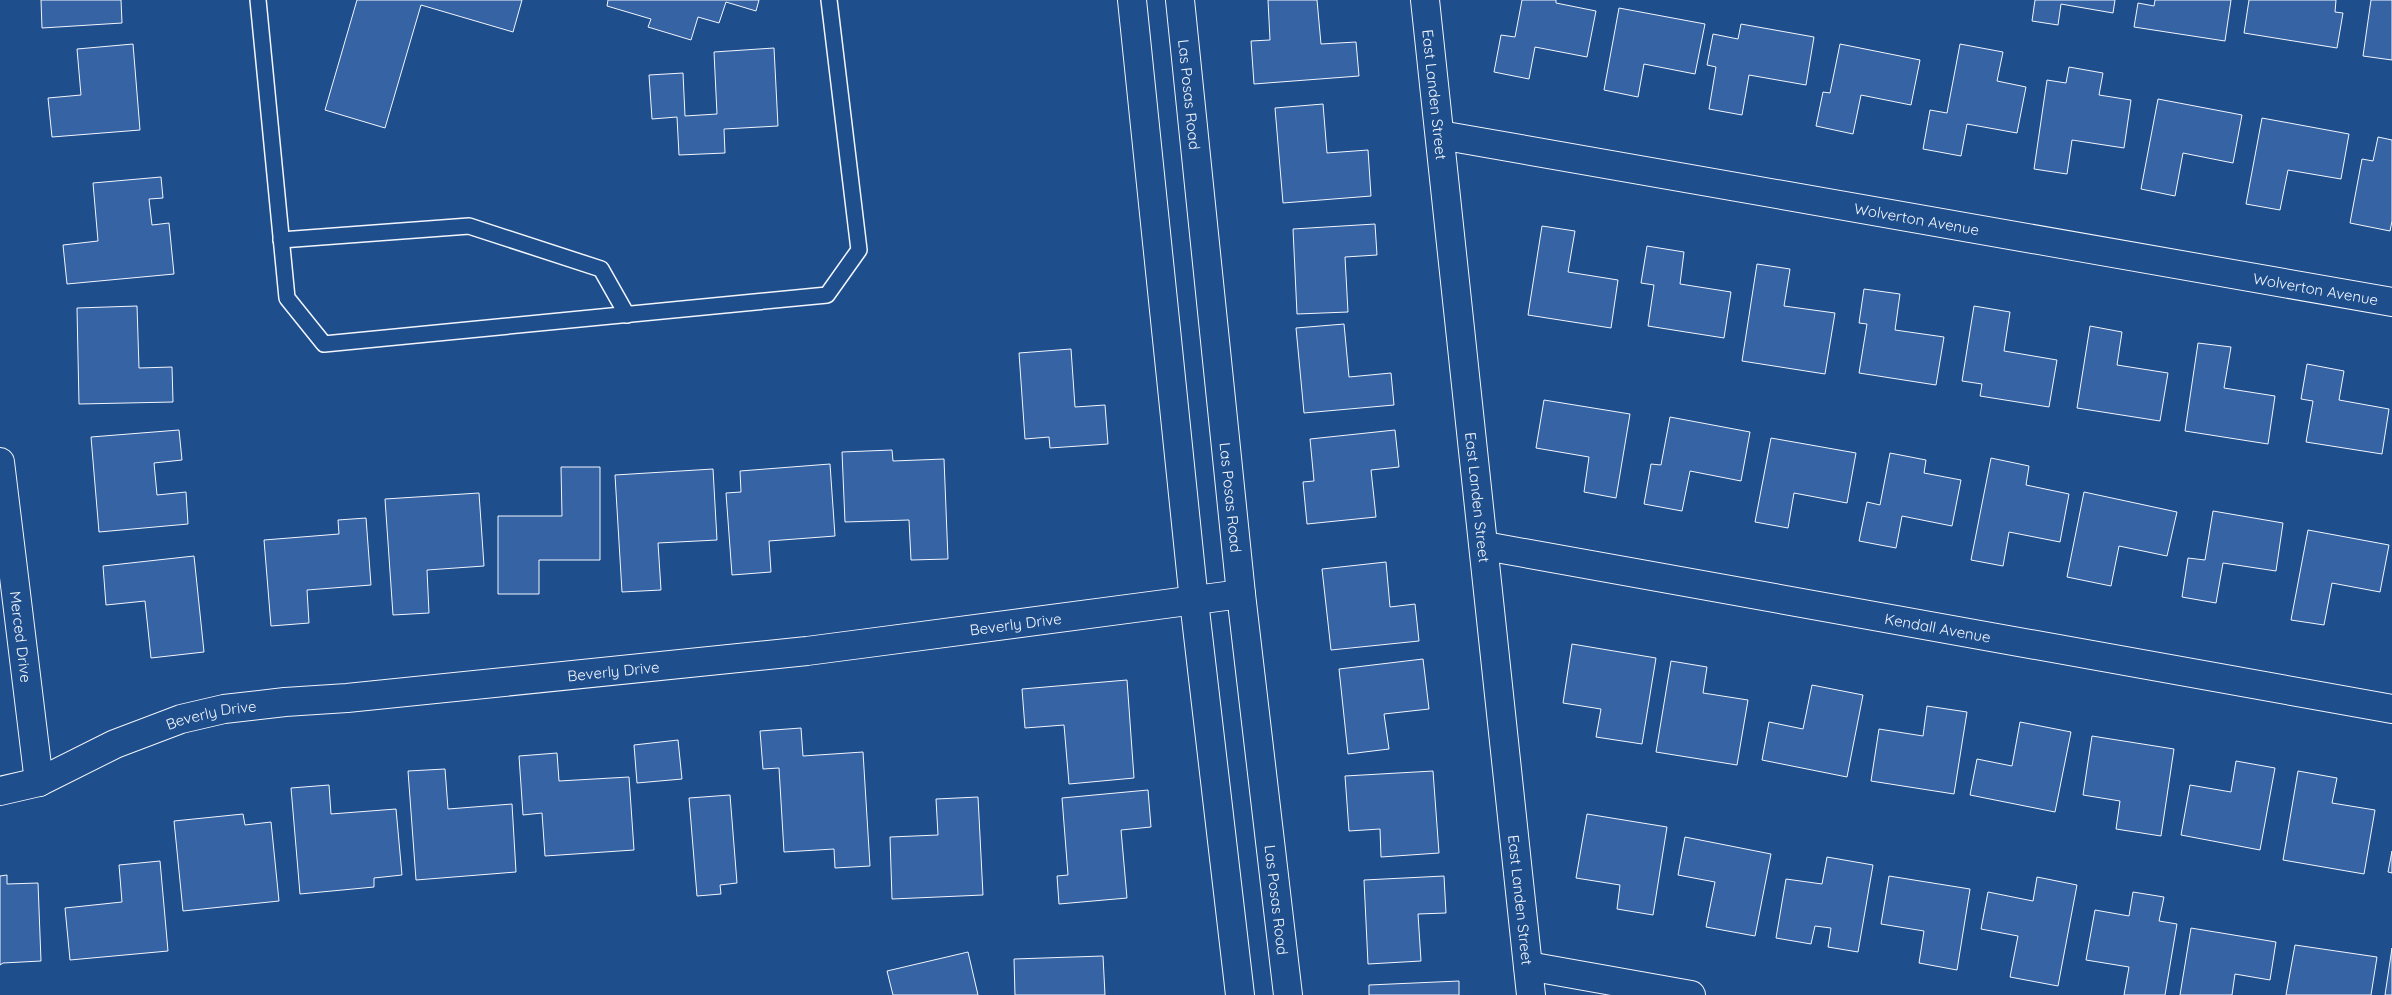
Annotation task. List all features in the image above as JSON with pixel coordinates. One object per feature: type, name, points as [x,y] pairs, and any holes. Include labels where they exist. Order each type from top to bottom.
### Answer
[{"type":"street","points":[[1132,0],[1194,600],[1240,995]]},
{"type":"street","name":"Las Posas Road","points":[[1180,0],[1241,594],[1288,995]]},
{"type":"street","name":"East Landen Street","points":[[1425,0],[1532,995]]},
{"type":"street","name":"Wolverton Avenue","points":[[1440,135],[2392,302]]},
{"type":"street","name":"Merced Drive","points":[[0,462],[38,782]]},
{"type":"street","name":"Kendall Avenue","points":[[1485,546],[2392,709]]},
{"type":"street","name":"Beverly Drive","points":[[0,792],[38,782],[115,744],[181,719],[224,708],[347,698],[807,651],[1241,594]]},
{"type":"street","points":[[1528,966],[1691,995]]},
{"type":"lane","points":[[258,0],[287,298],[324,344],[827,295],[859,250],[829,0]]},
{"type":"lane","points":[[281,240],[469,226],[601,269],[627,315]]},
{"type":"building","points":[[41,0],[121,0],[122,23],[42,28]]},
{"type":"building","points":[[357,0],[522,0],[513,32],[421,5],[385,128],[325,110]]},
{"type":"building","points":[[608,0],[759,0],[756,11],[726,2],[719,23],[698,17],[691,40],[648,27],[651,19],[607,6]]},
{"type":"building","points":[[1268,0],[1317,0],[1321,44],[1356,42],[1359,76],[1254,84],[1251,41],[1270,40]]},
{"type":"building","points":[[1522,0],[1556,0],[1556,3],[1596,11],[1587,57],[1535,47],[1529,79],[1494,72],[1501,35],[1515,37]]},
{"type":"building","points":[[2035,0],[2115,0],[2113,13],[2061,4],[2058,25],[2032,21]]},
{"type":"building","points":[[2155,0],[2231,0],[2225,41],[2134,27],[2138,3],[2154,6]]},
{"type":"building","points":[[2249,0],[2336,0],[2335,12],[2343,13],[2337,48],[2244,33]]},
{"type":"building","points":[[2371,0],[2392,0],[2392,60],[2363,56]]},
{"type":"building","points":[[1619,8],[1705,24],[1695,74],[1644,64],[1638,97],[1604,90]]},
{"type":"building","points":[[1741,24],[1814,37],[1806,85],[1749,75],[1742,115],[1709,109],[1716,67],[1707,65],[1713,34],[1738,39]]},
{"type":"building","points":[[133,44],[140,130],[52,137],[48,98],[81,95],[77,49]]},
{"type":"building","points":[[1840,44],[1920,60],[1911,105],[1861,95],[1853,134],[1816,126],[1823,92],[1830,93]]},
{"type":"building","points":[[1960,44],[2003,52],[1997,81],[2026,87],[2017,133],[1967,124],[1961,156],[1923,149],[1930,110],[1947,113]]},
{"type":"building","points":[[774,48],[778,126],[724,129],[725,153],[679,155],[677,117],[652,119],[649,75],[683,73],[685,116],[717,114],[714,52]]},
{"type":"building","points":[[2069,67],[2103,73],[2099,95],[2131,100],[2124,148],[2072,140],[2067,174],[2034,169],[2047,80],[2066,83]]},
{"type":"building","points":[[2158,99],[2242,115],[2233,163],[2183,153],[2175,196],[2141,189]]},
{"type":"building","points":[[1323,104],[1327,153],[1368,150],[1371,196],[1283,203],[1275,108]]},
{"type":"building","points":[[2262,118],[2349,134],[2341,179],[2288,170],[2280,210],[2246,204]]},
{"type":"building","points":[[2378,137],[2392,140],[2392,221],[2390,231],[2350,223],[2362,159],[2373,161]]},
{"type":"building","points":[[161,177],[163,198],[149,199],[152,225],[169,223],[174,274],[67,284],[63,245],[98,241],[93,183]]},
{"type":"building","points":[[1375,224],[1377,255],[1345,257],[1348,312],[1297,314],[1293,229]]},
{"type":"building","points":[[1542,226],[1575,231],[1568,272],[1618,280],[1611,328],[1528,315]]},
{"type":"building","points":[[1647,246],[1684,252],[1680,284],[1731,292],[1724,338],[1648,326],[1654,285],[1641,283]]},
{"type":"building","points":[[1757,264],[1790,269],[1784,306],[1835,313],[1825,374],[1742,361]]},
{"type":"building","points":[[1864,289],[1900,294],[1895,330],[1944,337],[1936,385],[1859,373],[1867,324],[1859,323]]},
{"type":"building","points":[[137,306],[139,368],[172,367],[173,402],[79,404],[77,308]]},
{"type":"building","points":[[1974,306],[2010,312],[2004,351],[2057,360],[2049,407],[1980,396],[1982,384],[1962,381]]},
{"type":"building","points":[[1344,324],[1349,377],[1391,373],[1394,405],[1304,413],[1296,328]]},
{"type":"building","points":[[2090,326],[2122,332],[2117,365],[2168,373],[2160,421],[2077,408]]},
{"type":"building","points":[[2198,343],[2231,347],[2224,388],[2275,396],[2268,444],[2185,431]]},
{"type":"building","points":[[1071,349],[1075,407],[1105,405],[1108,444],[1050,448],[1049,437],[1025,439],[1019,353]]},
{"type":"building","points":[[2307,364],[2344,371],[2339,400],[2389,409],[2382,454],[2306,442],[2313,401],[2301,399]]},
{"type":"building","points":[[1544,400],[1630,414],[1616,498],[1584,492],[1589,457],[1536,448]]},
{"type":"building","points":[[1670,417],[1750,432],[1741,481],[1690,471],[1682,511],[1644,504],[1651,464],[1661,465]]},
{"type":"building","points":[[179,430],[182,460],[154,463],[157,495],[186,492],[188,524],[99,532],[91,437]]},
{"type":"building","points":[[1395,430],[1399,467],[1371,470],[1376,517],[1307,524],[1303,482],[1314,481],[1310,439]]},
{"type":"building","points":[[1771,438],[1856,453],[1847,503],[1794,493],[1788,528],[1755,522]]},
{"type":"building","points":[[892,450],[893,461],[944,459],[948,559],[911,560],[909,520],[845,522],[842,452]]},
{"type":"building","points":[[1890,453],[1926,460],[1924,473],[1961,480],[1952,526],[1902,516],[1896,548],[1859,541],[1867,502],[1880,505]]},
{"type":"building","points":[[1991,458],[2029,466],[2026,485],[2069,494],[2060,542],[2009,532],[2003,566],[1971,560]]},
{"type":"building","points":[[830,464],[835,536],[769,541],[771,572],[732,575],[726,493],[741,492],[740,471]]},
{"type":"building","points":[[561,467],[600,467],[600,560],[539,560],[539,594],[498,594],[498,516],[562,516]]},
{"type":"building","points":[[713,469],[717,540],[658,543],[661,590],[622,592],[615,475]]},
{"type":"building","points":[[2084,492],[2177,512],[2167,556],[2119,546],[2111,586],[2067,577]]},
{"type":"building","points":[[479,493],[484,566],[427,570],[429,613],[393,615],[385,499]]},
{"type":"building","points":[[2213,511],[2283,523],[2276,571],[2223,563],[2216,603],[2182,597],[2188,558],[2205,560]]},
{"type":"building","points":[[366,518],[371,585],[307,590],[309,623],[271,626],[264,540],[339,534],[338,520]]},
{"type":"building","points":[[2308,530],[2389,545],[2380,592],[2332,583],[2324,625],[2291,620]]},
{"type":"building","points":[[194,556],[204,652],[151,658],[145,601],[106,605],[103,566]]},
{"type":"building","points":[[1386,562],[1390,607],[1415,604],[1419,641],[1331,650],[1322,569]]},
{"type":"building","points":[[1572,644],[1656,658],[1642,744],[1596,737],[1601,709],[1563,703]]},
{"type":"building","points":[[1423,659],[1429,709],[1384,714],[1389,749],[1348,754],[1339,669]]},
{"type":"building","points":[[1671,661],[1707,667],[1703,693],[1748,700],[1737,765],[1656,752]]},
{"type":"building","points":[[1127,680],[1134,778],[1069,784],[1064,725],[1025,728],[1022,689]]},
{"type":"building","points":[[1812,685],[1863,695],[1847,777],[1762,760],[1769,722],[1803,729]]},
{"type":"building","points":[[1927,706],[1967,712],[1954,794],[1871,781],[1879,729],[1923,736]]},
{"type":"building","points":[[2020,722],[2071,732],[2055,812],[1970,795],[1977,759],[2012,766]]},
{"type":"building","points":[[801,728],[803,756],[863,752],[870,866],[835,868],[834,849],[784,852],[779,768],[763,769],[760,731]]},
{"type":"building","points":[[2092,736],[2174,749],[2161,836],[2116,829],[2120,801],[2083,795]]},
{"type":"building","points":[[678,740],[682,779],[637,783],[634,745]]},
{"type":"building","points":[[557,753],[559,781],[629,777],[634,850],[545,856],[542,813],[523,815],[519,756]]},
{"type":"building","points":[[2236,761],[2275,768],[2260,850],[2181,835],[2190,785],[2231,792]]},
{"type":"building","points":[[445,769],[448,809],[512,804],[516,872],[416,880],[408,771]]},
{"type":"building","points":[[1433,771],[1439,853],[1381,857],[1380,829],[1349,831],[1345,776]]},
{"type":"building","points":[[2298,771],[2337,778],[2332,803],[2375,810],[2364,874],[2283,860]]},
{"type":"building","points":[[329,785],[331,814],[396,809],[402,875],[374,878],[374,887],[300,894],[291,788]]},
{"type":"building","points":[[1148,790],[1151,827],[1121,830],[1127,898],[1059,904],[1057,876],[1068,875],[1062,798]]},
{"type":"building","points":[[730,795],[737,883],[720,885],[721,894],[697,896],[689,798]]},
{"type":"building","points":[[978,797],[983,895],[892,899],[890,837],[938,835],[936,799]]},
{"type":"building","points":[[243,814],[245,825],[271,822],[279,901],[183,911],[174,821]]},
{"type":"building","points":[[1587,814],[1667,827],[1653,915],[1617,909],[1620,885],[1576,878]]},
{"type":"building","points":[[1685,837],[1771,854],[1755,936],[1706,927],[1715,882],[1678,875]]},
{"type":"building","points":[[2392,851],[2392,873],[2388,872]]},
{"type":"building","points":[[1827,857],[1873,865],[1858,952],[1828,947],[1831,928],[1815,926],[1811,944],[1776,938],[1786,879],[1822,884]]},
{"type":"building","points":[[160,861],[168,951],[70,960],[65,908],[122,902],[119,865]]},
{"type":"building","points":[[7,875],[7,884],[38,883],[41,961],[3,963],[0,965],[0,876]]},
{"type":"building","points":[[1444,876],[1446,913],[1418,914],[1421,961],[1368,964],[1364,880]]},
{"type":"building","points":[[1889,876],[1970,889],[1957,970],[1919,963],[1924,931],[1881,924]]},
{"type":"building","points":[[2037,877],[2077,885],[2058,986],[2010,977],[2018,936],[1981,929],[1988,892],[2033,901]]},
{"type":"building","points":[[2133,892],[2164,897],[2159,921],[2177,924],[2165,995],[2124,995],[2129,967],[2086,960],[2095,910],[2129,916]]},
{"type":"building","points":[[2191,928],[2276,942],[2270,980],[2235,974],[2232,995],[2180,995]]},
{"type":"building","points":[[2295,945],[2377,957],[2371,995],[2286,995]]},
{"type":"building","points":[[2392,948],[2392,995],[2385,995]]},
{"type":"building","points":[[968,952],[978,995],[893,995],[887,971]]},
{"type":"building","points":[[1103,956],[1105,995],[1015,995],[1014,959]]},
{"type":"building","points":[[1459,981],[1459,995],[1369,995],[1369,985]]}]
